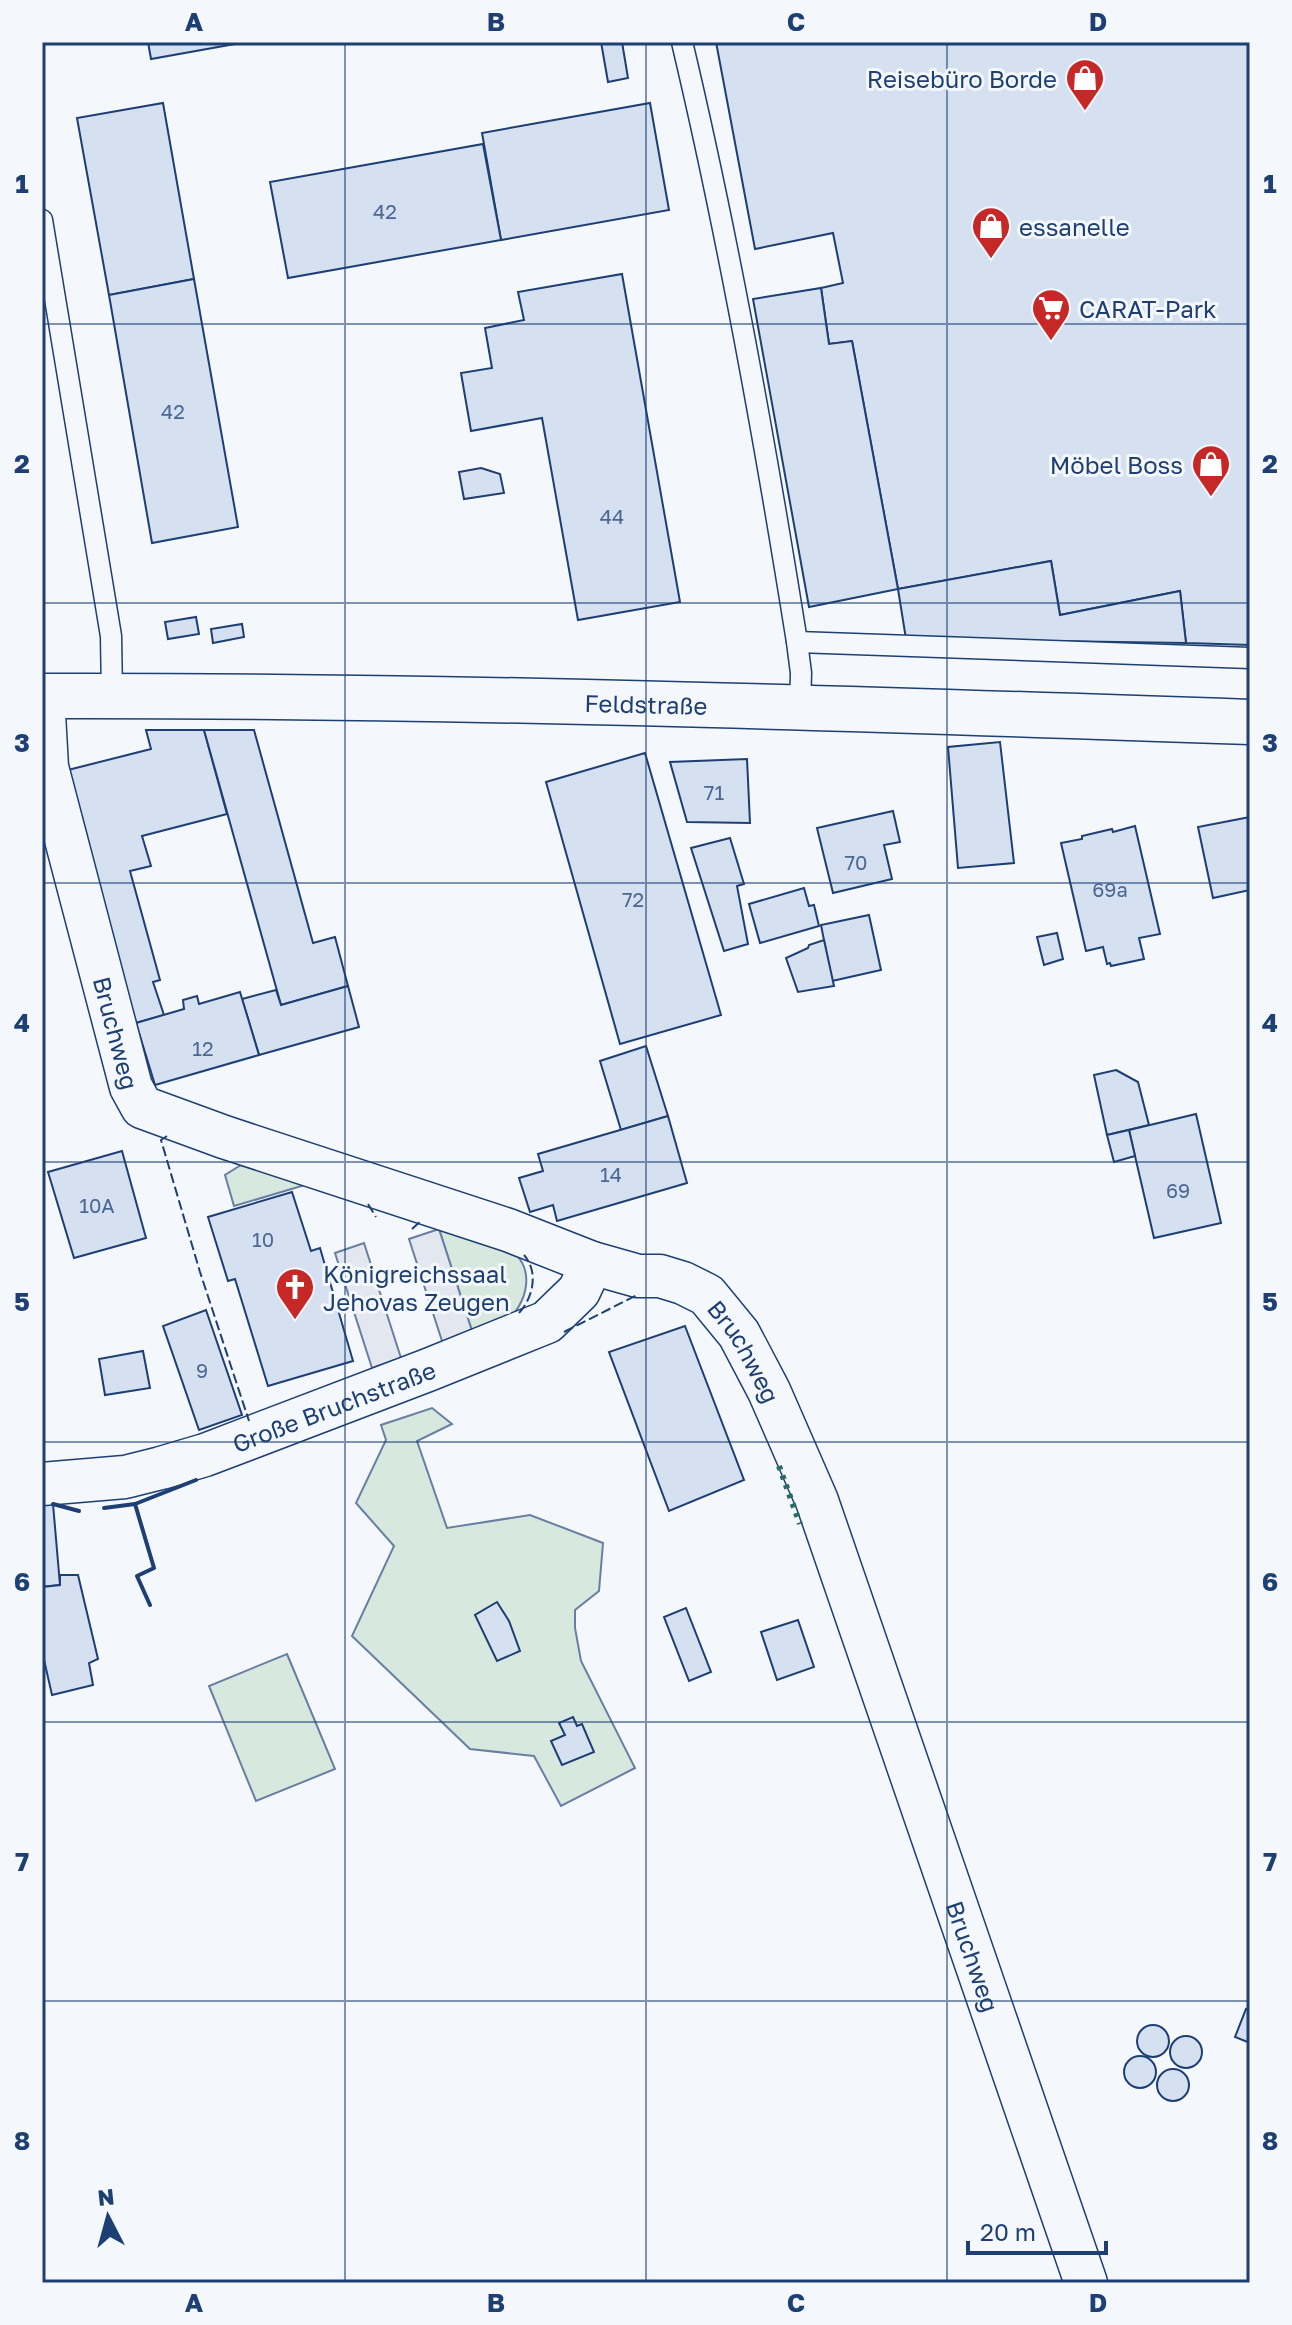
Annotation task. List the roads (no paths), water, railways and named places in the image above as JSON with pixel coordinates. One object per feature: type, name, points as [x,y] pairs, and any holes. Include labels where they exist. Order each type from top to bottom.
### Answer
[{"type":"street","name":"Feldstraße","points":[[43,696],[447,698],[800,706],[1250,722]]},
{"type":"street","name":"Bruchweg","points":[[43,696],[47,767],[131,1087],[142,1107],[182,1123],[508,1230],[592,1263],[638,1276],[660,1276],[683,1283],[707,1295],[739,1334],[769,1391],[817,1501],[1086,2283]]},
{"type":"street","name":"Große Bruchstraße","points":[[42,1484],[125,1477],[205,1455],[443,1364],[547,1322],[579,1291],[592,1263]]},
{"type":"lane","points":[[682,42],[762,425],[797,642],[801,673],[800,706]]},
{"type":"lane","points":[[42,220],[111,636],[112,695]]},
{"type":"lane","points":[[797,642],[1250,658]]},
{"type":"place","name":"Reisebüro Borde","points":[[1085,112]]},
{"type":"place","name":"essanelle","points":[[991,260]]},
{"type":"place","name":"CARAT-Park","points":[[1051,342]]},
{"type":"place","name":"Möbel Boss","points":[[1211,498]]},
{"type":"place","name":"Königreichssaal Jehovas Zeugen","points":[[295,1321]]}]
